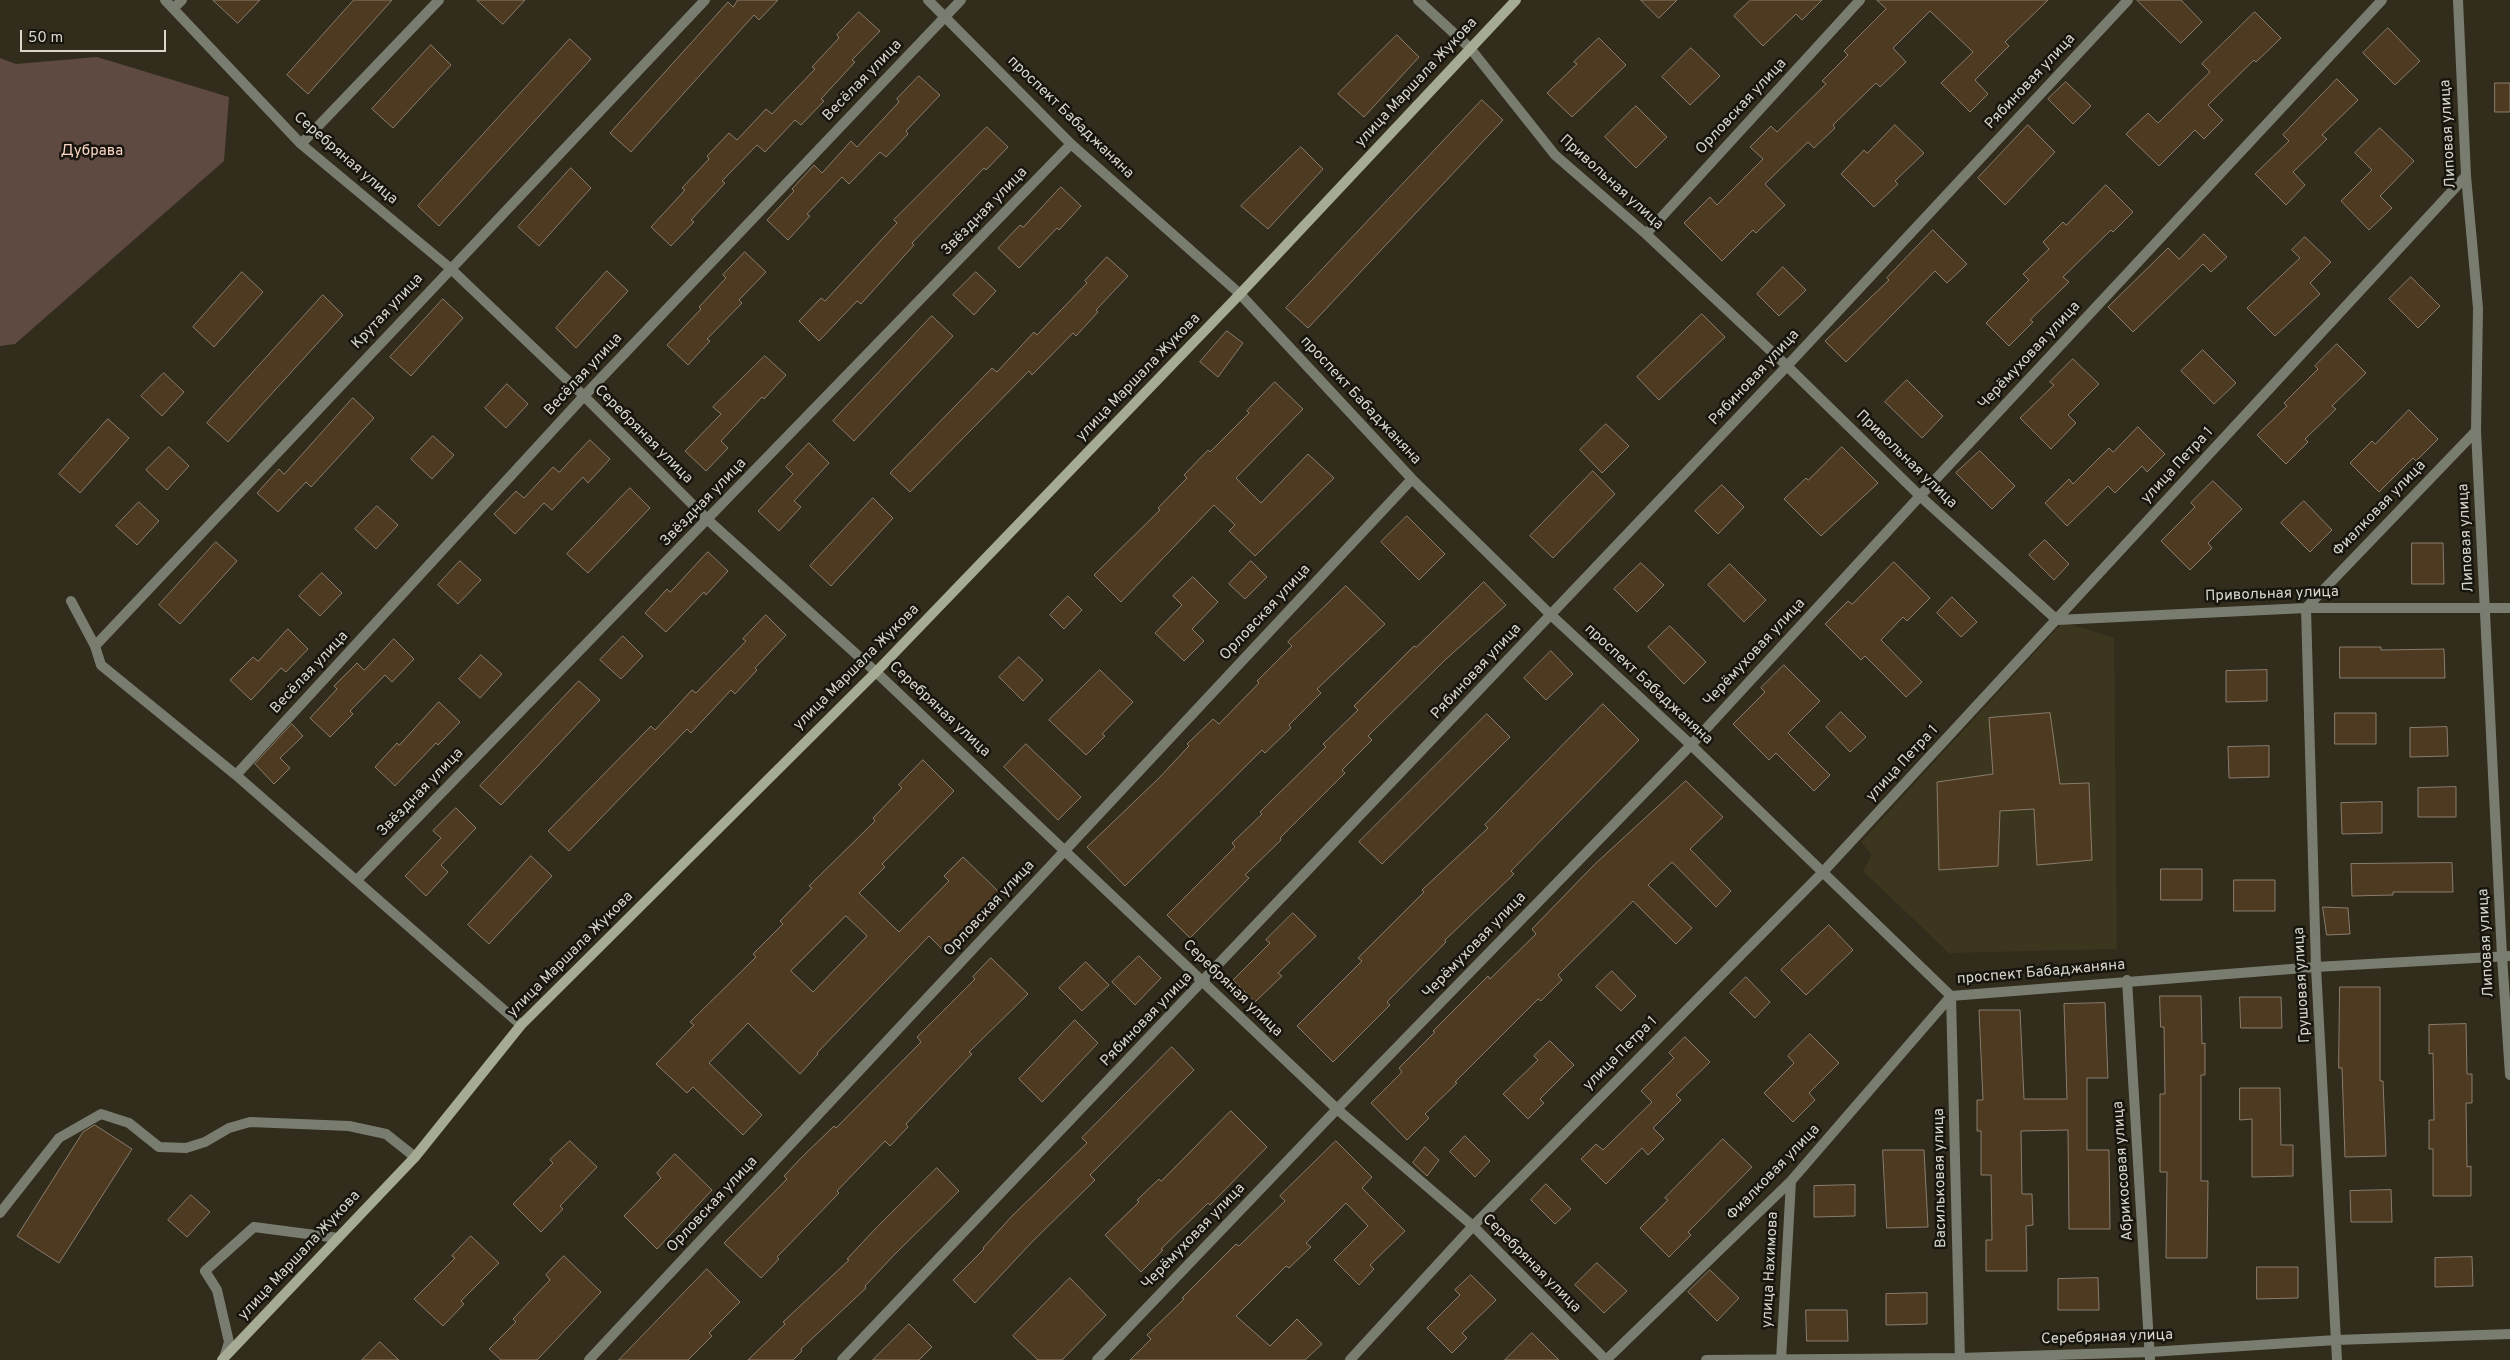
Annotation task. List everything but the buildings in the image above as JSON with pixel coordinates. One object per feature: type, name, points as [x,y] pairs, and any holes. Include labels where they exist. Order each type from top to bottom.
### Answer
[{"type":"main road","name":"улица Маршала Жукова","points":[[223,1359],[415,1157],[521,1025],[876,672],[1240,294],[1516,0]]},
{"type":"street","name":"Серебряная улица","points":[[165,0],[301,144],[450,268],[584,396],[708,520],[876,672],[1337,1109],[1473,1226],[1606,1360]]},
{"type":"street","points":[[174,8],[182,0]]},
{"type":"street","points":[[301,144],[438,0]]},
{"type":"street","name":"Крутая улица","points":[[95,646],[705,0]]},
{"type":"street","name":"проспект Бабаджаняна","points":[[928,0],[1071,144],[1240,294],[1412,479],[1551,615],[1691,745],[1951,996],[2127,980],[2506,956]]},
{"type":"street","name":"Весёлая улица","points":[[236,776],[584,396],[961,0]]},
{"type":"street","name":"Привольная улица","points":[[1418,0],[1470,48],[1555,155],[1646,234],[1787,366],[1920,496],[2057,620],[2306,608],[2510,608]]},
{"type":"street","name":"Орловская улица","points":[[1646,234],[1860,0]]},
{"type":"street","name":"Рябиновая улица","points":[[842,1360],[1203,983],[1787,366],[2128,0]]},
{"type":"street","name":"Черёмуховая улица","points":[[1098,1360],[1337,1109],[1691,745],[2382,0]]},
{"type":"street","name":"Липовая улица","points":[[2458,0],[2466,176],[2478,308],[2476,431],[2506,956],[2510,1075]]},
{"type":"street","name":"Звёздная улица","points":[[356,880],[708,520],[1071,144]]},
{"type":"street","name":"улица Петра 1","points":[[1350,1360],[1473,1226],[1822,873],[2466,176]]},
{"type":"street","name":"Фиалковая улица","points":[[2306,608],[2476,431]]},
{"type":"street","name":"Орловская улица","points":[[589,1360],[1412,479]]},
{"type":"street","points":[[71,601],[95,646],[101,666],[236,776],[521,1025]]},
{"type":"street","name":"Грушовая улица","points":[[2306,608],[2316,967],[2337,1360]]},
{"type":"street","name":"Абрикосовая улица","points":[[2127,980],[2150,1356]]},
{"type":"street","name":"Фиалковая улица","points":[[1606,1360],[1791,1181],[1951,996]]},
{"type":"street","name":"Васильковая улица","points":[[1951,996],[1960,1359]]},
{"type":"street","points":[[0,1213],[59,1138],[101,1114],[130,1124],[159,1147],[186,1148],[205,1142],[228,1128],[250,1122],[340,1125],[386,1134],[415,1157]]},
{"type":"street","name":"улица Нахимова","points":[[1781,1360],[1791,1181]]},
{"type":"street","points":[[223,1359],[228,1342],[217,1290],[205,1271],[254,1227],[338,1238]]},
{"type":"street","name":"Серебряная улица","points":[[1706,1360],[2150,1356],[2336,1340],[2510,1334]]},
{"type":"shaded area","points":[[2063,622],[2114,638],[2117,949],[1949,953],[1863,871],[1872,855],[1861,842]]},
{"type":"green space","name":"Дубрава","points":[[97,57],[229,97],[224,161],[15,344],[0,346],[0,58],[16,64]]}]
